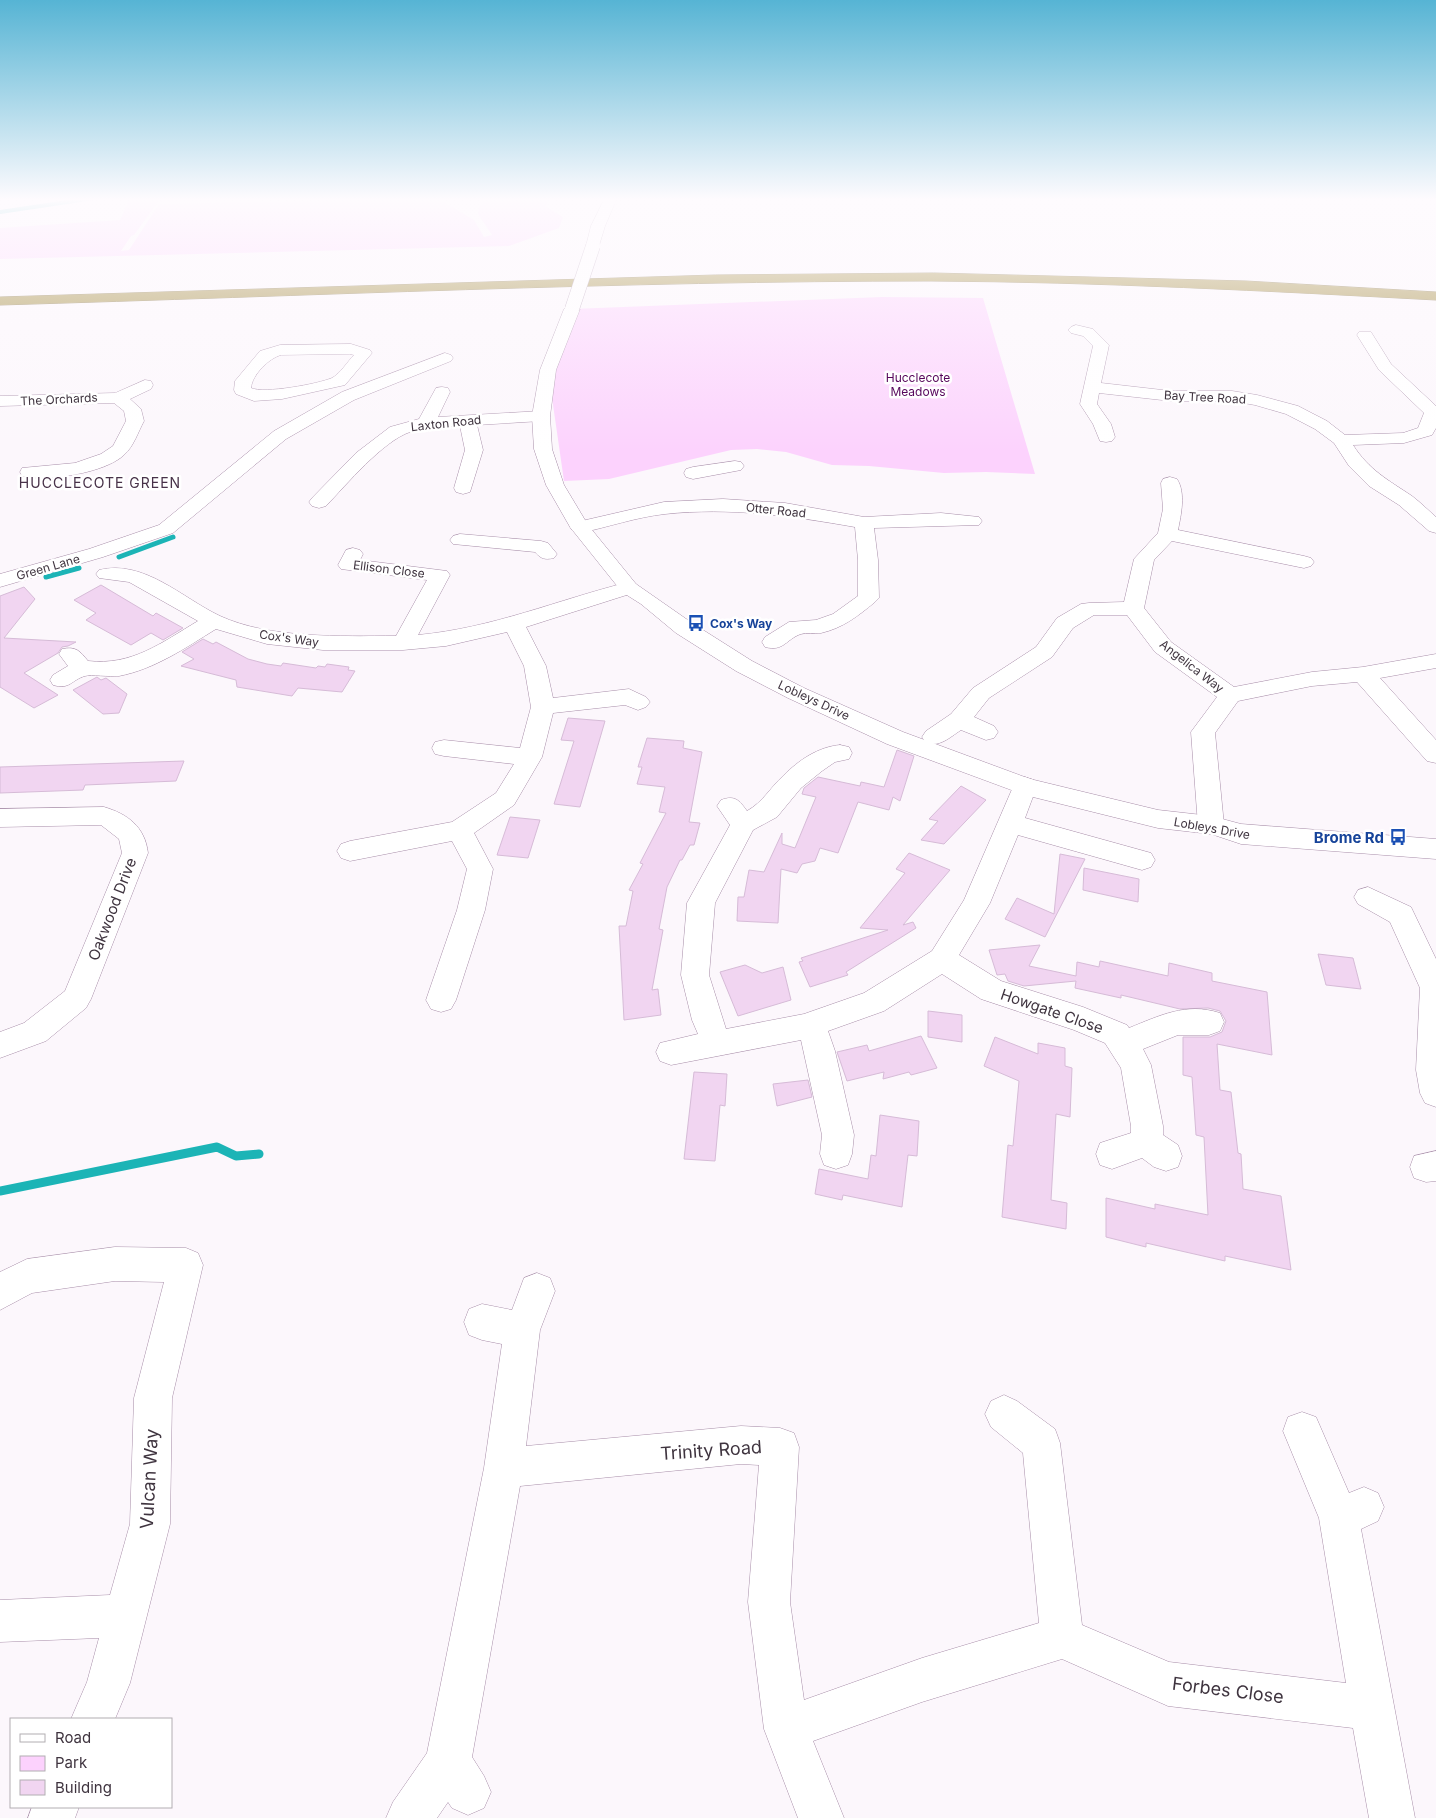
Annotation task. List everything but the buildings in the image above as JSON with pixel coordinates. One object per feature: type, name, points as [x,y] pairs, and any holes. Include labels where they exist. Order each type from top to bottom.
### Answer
[{"type":"highway","points":[[0,288],[165,283]]},
{"type":"highway","points":[[0,301],[593,283]]},
{"type":"highway","points":[[1184,283],[1236,284],[1436,296]]},
{"type":"street","name":"Lobleys Drive","points":[[581,283],[548,370],[541,416],[543,448],[554,485],[580,527],[629,588],[684,628],[736,661],[796,693],[895,738],[1025,786],[1158,819],[1211,825],[1241,834],[1436,849]]},
{"type":"street","points":[[1090,331],[1101,345],[1088,404],[1102,424],[1100,438],[1124,441]]},
{"type":"street","points":[[1341,440],[1404,438],[1426,431],[1433,412],[1385,367],[1358,335],[1386,336]]},
{"type":"street","points":[[351,349],[364,353],[339,381],[282,394],[254,396],[242,390],[243,381],[266,354],[280,350],[351,349]]},
{"type":"street","name":"Green Lane","points":[[0,581],[46,566],[96,553],[166,529],[280,435],[348,396],[445,358]]},
{"type":"street","points":[[339,381],[348,396]]},
{"type":"street","name":"The Orchards","points":[[0,401],[118,398],[145,385]]},
{"type":"street","name":"Bay Tree Road","points":[[1092,387],[1171,396],[1232,396],[1257,400],[1292,410],[1322,425],[1341,440],[1355,462],[1376,482],[1406,501],[1436,527]]},
{"type":"street","points":[[426,423],[442,392]]},
{"type":"street","name":"The Orchards","points":[[30,472],[69,470],[90,465],[118,451],[135,421],[132,408],[118,398]]},
{"type":"street","name":"Laxton Road","points":[[319,502],[362,457],[396,431],[406,427],[426,423],[541,416]]},
{"type":"street","points":[[463,488],[474,450],[467,420]]},
{"type":"street","points":[[693,473],[736,466]]},
{"type":"street","points":[[715,468],[723,505]]},
{"type":"street","points":[[934,737],[959,720],[981,692],[1044,652],[1065,623],[1089,609],[1133,608],[1144,559],[1168,534],[1173,510],[1170,483]]},
{"type":"street","name":"Otter Road","points":[[580,527],[664,508],[723,505],[785,509],[864,523],[941,518],[971,526],[989,509]]},
{"type":"street","points":[[773,642],[795,621],[818,627],[841,618],[868,598],[868,560],[864,523]]},
{"type":"street","points":[[1168,534],[1290,563]]},
{"type":"street","name":"Ellison Close","points":[[347,564],[453,552],[541,547],[547,554]]},
{"type":"street","name":"Ellison Close","points":[[404,643],[453,552]]},
{"type":"street","name":"Cox's Way","points":[[106,574],[138,574],[213,622],[267,637],[323,643],[404,643],[446,639],[514,624],[629,588]]},
{"type":"street","name":"Angelica Way","points":[[1133,608],[1163,646],[1230,695]]},
{"type":"street","points":[[61,680],[76,661],[106,670],[130,665],[152,658],[213,622]]},
{"type":"street","points":[[350,851],[459,830],[504,799],[530,757],[543,707],[535,666],[514,624]]},
{"type":"street","points":[[1211,825],[1203,732],[1230,695],[1312,679],[1363,674],[1436,661]]},
{"type":"street","points":[[1363,674],[1436,755]]},
{"type":"street","points":[[543,707],[636,694]]},
{"type":"street","points":[[959,720],[986,732]]},
{"type":"street","points":[[444,748],[530,757]]},
{"type":"street","points":[[718,1044],[707,1020],[695,975],[700,903],[737,815],[768,811],[792,782],[813,765],[829,754],[840,753]]},
{"type":"street","points":[[670,1052],[810,1025],[874,1002],[942,959],[976,903],[1025,786]]},
{"type":"street","name":"Oakwood Drive","points":[[0,818],[104,816],[118,822],[126,829],[134,841],[134,853],[76,999],[36,1032],[0,1045]]},
{"type":"street","points":[[1010,823],[1142,860]]},
{"type":"street","points":[[441,1000],[471,910],[480,869],[459,830]]},
{"type":"street","points":[[1368,897],[1401,915],[1435,988],[1431,1070],[1436,1093]]},
{"type":"street","name":"Howgate Close","points":[[942,959],[991,990],[1083,1020],[1116,1034],[1136,1065],[1146,1126],[1156,1149],[1112,1154]]},
{"type":"street","points":[[1122,1044],[1176,1022],[1209,1022]]},
{"type":"street","points":[[810,1025],[820,1051],[838,1135],[836,1154]]},
{"type":"street","name":"Vulcan Way","points":[[0,1292],[27,1276],[115,1264],[186,1265],[153,1398],[150,1524],[108,1683],[93,1718]]},
{"type":"street","points":[[409,1818],[458,1777],[504,1468],[522,1330],[538,1291]]},
{"type":"street","points":[[482,1322],[522,1330]]},
{"type":"street","points":[[786,1728],[922,1680],[1062,1638],[1041,1442],[1004,1414]]},
{"type":"street","points":[[1302,1431],[1352,1512],[1372,1708],[1392,1818]]},
{"type":"street","name":"Trinity Road","points":[[504,1468],[740,1445],[780,1447],[770,1602],[786,1728],[821,1818]]},
{"type":"street","points":[[0,1621],[125,1616]]},
{"type":"street","name":"Forbes Close","points":[[1062,1638],[1168,1684],[1372,1708]]},
{"type":"green space","name":"Hucclecote Meadows","points":[[882,297],[983,298],[1035,474],[944,473],[869,466],[832,465],[786,452],[757,449],[731,450],[609,479],[564,481],[548,370],[572,309]]},
{"type":"waterway","points":[[119,557],[173,537]]},
{"type":"waterway","points":[[46,577],[79,568]]},
{"type":"waterway","points":[[0,1191],[217,1147],[236,1156],[259,1154]]},
{"type":"place","name":"Cox's Way","points":[[696,623]]},
{"type":"place","name":"Brome Rd","points":[[1398,837]]},
{"type":"district","name":"HUCCLECOTE GREEN","points":[[100,482]]}]
